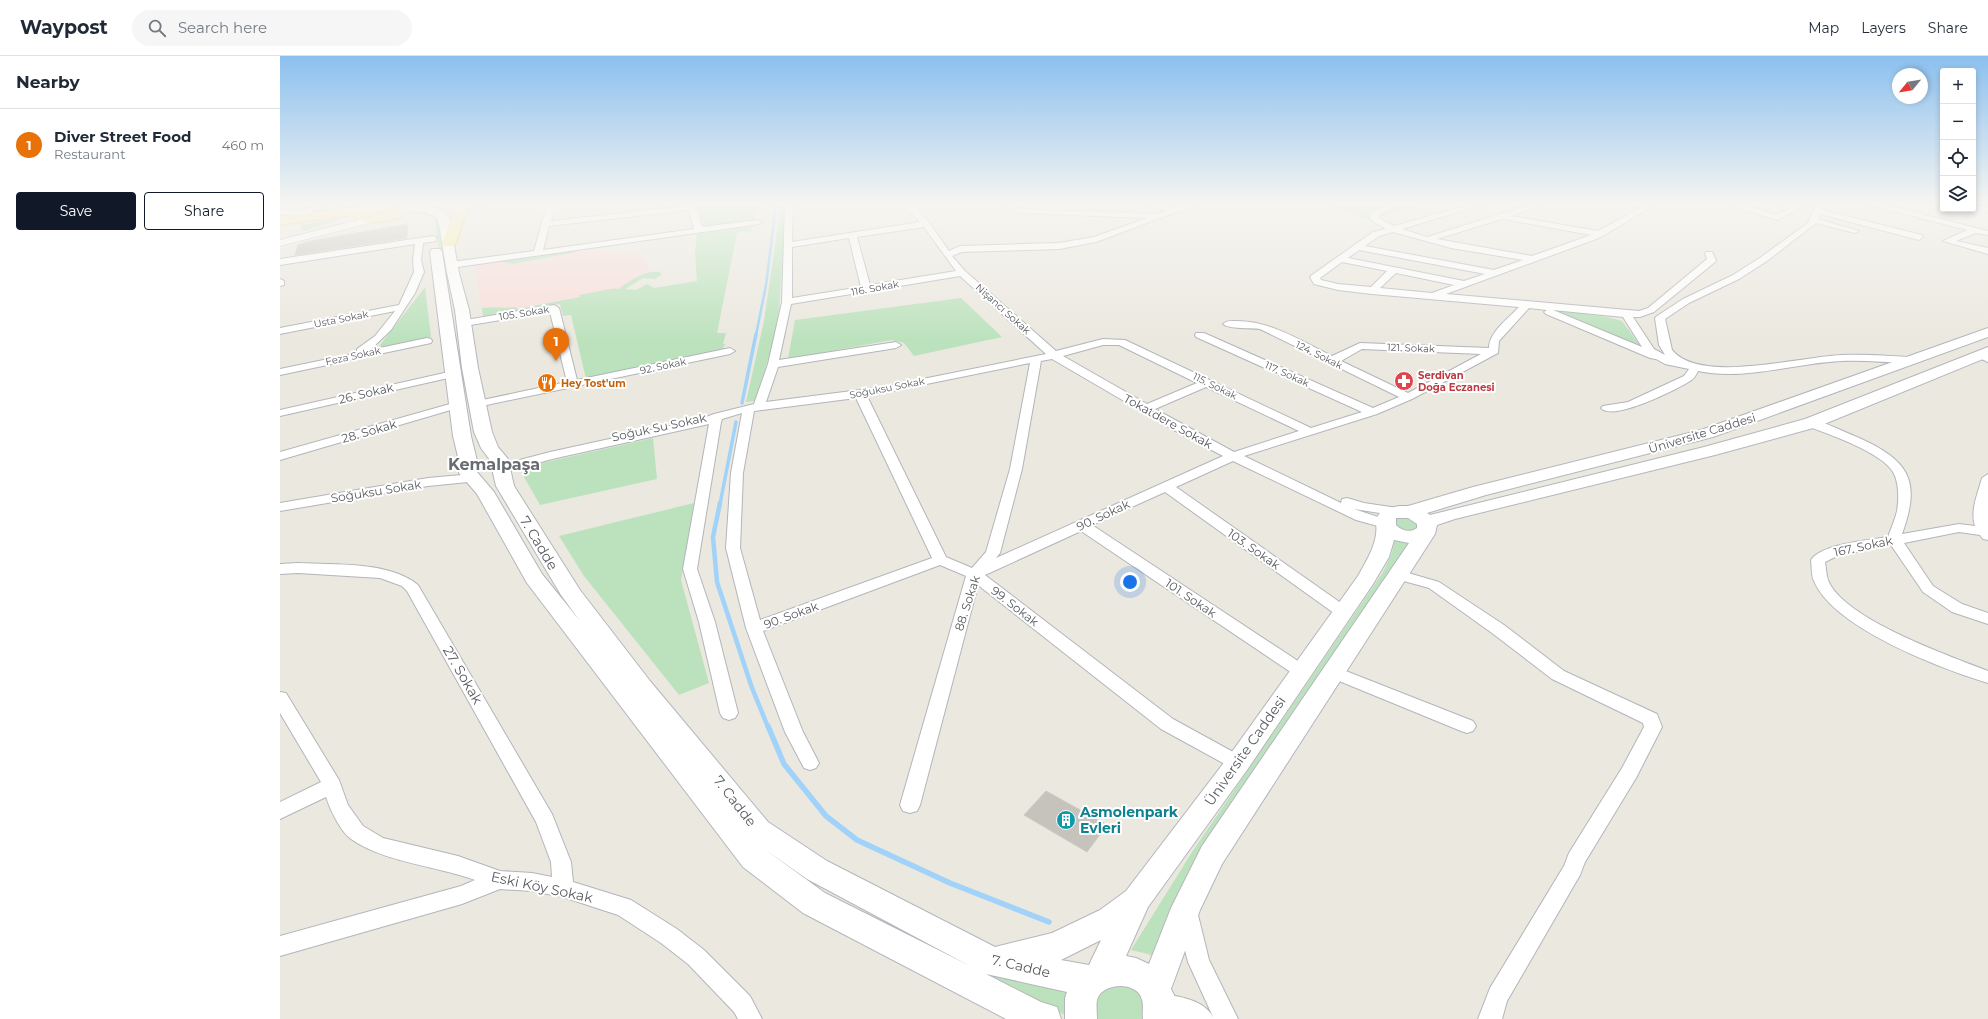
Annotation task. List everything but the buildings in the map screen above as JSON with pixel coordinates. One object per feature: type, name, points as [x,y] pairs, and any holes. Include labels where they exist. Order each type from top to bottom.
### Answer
[{"type":"main road","name":"7. Cadde","points":[[434,250],[437,254],[452,374],[462,436],[471,471],[485,492],[534,578],[753,858],[814,903],[1038,1018],[1045,1019]]},
{"type":"main road","name":"7. Cadde","points":[[450,250],[451,265],[464,323],[483,432],[490,448],[500,464],[505,486],[545,554],[572,594],[642,687],[758,830],[816,870],[993,962],[1096,978],[1111,971],[1132,971],[1141,975],[1158,1004]]},
{"type":"main road","name":"Üniversite Caddesi","points":[[1081,1019],[1080,1002],[1084,991],[1096,978],[1138,897],[1238,763],[1343,612],[1379,557],[1395,519],[1455,497],[1694,438],[1745,421],[1804,398],[1988,332]]},
{"type":"main road","name":"Üniversite Caddesi","points":[[1395,519],[1394,533],[1406,537],[1413,537],[1448,515],[1709,451],[1811,423],[1985,356]]},
{"type":"main road","points":[[471,471],[500,464]]},
{"type":"main road","points":[[1158,1004],[1186,908],[1212,855],[1398,575],[1426,528],[1420,516],[1395,519]]},
{"type":"main road","points":[[993,962],[1056,947],[1111,920],[1138,897]]},
{"type":"street","points":[[280,262],[360,250]]},
{"type":"street","points":[[347,357],[367,349],[376,341],[402,307],[411,291],[419,270],[417,260],[422,250]]},
{"type":"street","points":[[451,265],[559,250]]},
{"type":"street","points":[[788,250],[787,302],[773,364],[753,408],[737,473],[734,548],[754,628],[794,732],[810,763]]},
{"type":"street","points":[[856,250],[866,289]]},
{"type":"street","name":"Nişancı Sokak","points":[[944,250],[962,273],[1054,355]]},
{"type":"street","points":[[947,255],[958,250]]},
{"type":"street","points":[[1352,250],[1315,277],[1316,282],[1338,287],[1372,291],[1626,314],[1640,314],[1651,310],[1712,260],[1709,254]]},
{"type":"street","points":[[1372,250],[1495,273]]},
{"type":"street","points":[[1486,250],[1534,259]]},
{"type":"street","points":[[1431,297],[1558,250]]},
{"type":"street","points":[[1695,368],[1679,361],[1668,353],[1663,346],[1660,318],[1686,301],[1736,277],[1775,250]]},
{"type":"street","points":[[1340,259],[1464,284]]},
{"type":"street","points":[[1372,291],[1394,270]]},
{"type":"street","name":"116. Sokak","points":[[787,302],[962,273]]},
{"type":"street","points":[[1531,306],[1669,362],[1712,371],[1746,370],[1842,358],[1910,360]]},
{"type":"street","points":[[1494,351],[1494,341],[1499,334],[1531,306]]},
{"type":"street","name":"Usta Sokak","points":[[280,332],[402,307]]},
{"type":"street","name":"105. Sokak","points":[[464,323],[554,308],[573,385]]},
{"type":"street","points":[[1626,314],[1650,350],[1669,362]]},
{"type":"street","name":"124. Sokak","points":[[1228,324],[1248,324],[1263,327],[1408,397]]},
{"type":"street","name":"117. Sokak","points":[[1200,335],[1373,412]]},
{"type":"street","name":"Soğuksu Sokak","points":[[718,416],[753,408],[860,394],[1036,359],[1112,340],[1121,342]]},
{"type":"street","name":"Feza Sokak","points":[[280,372],[427,341]]},
{"type":"street","name":"115. Sokak","points":[[1121,342],[1208,382],[1308,431]]},
{"type":"street","points":[[773,364],[896,345]]},
{"type":"street","name":"121. Sokak","points":[[1332,361],[1360,346],[1494,351]]},
{"type":"street","name":"92. Sokak","points":[[477,404],[730,351]]},
{"type":"street","name":"90. Sokak","points":[[974,574],[1233,456],[1308,431],[1373,412],[1408,397],[1494,351]]},
{"type":"street","name":"Tokatdere Sokak","points":[[1054,355],[1146,409],[1233,456],[1361,516],[1395,519]]},
{"type":"street","name":"88. Sokak","points":[[910,805],[974,574],[993,553],[1016,468],[1036,359]]},
{"type":"street","points":[[1607,408],[1630,405],[1646,399],[1688,378],[1695,368]]},
{"type":"street","name":"26. Sokak","points":[[280,413],[452,374]]},
{"type":"street","points":[[1146,409],[1208,382]]},
{"type":"street","points":[[860,394],[940,560]]},
{"type":"street","name":"28. Sokak","points":[[280,456],[458,405]]},
{"type":"street","points":[[718,416],[715,422],[694,532],[690,569],[707,622],[729,713]]},
{"type":"street","name":"Soğuk Su Sokak","points":[[500,464],[572,451],[704,422],[718,416]]},
{"type":"street","points":[[1811,423],[1834,432],[1870,450],[1891,461],[1898,468],[1904,487],[1904,506],[1902,519],[1894,539],[1928,589],[1957,608],[1988,619]]},
{"type":"street","name":"Soğuksu Sokak","points":[[280,502],[471,471]]},
{"type":"street","name":"Soğuksu Sokak","points":[[280,506],[428,482],[471,471]]},
{"type":"street","points":[[1986,534],[1979,518],[1988,478]]},
{"type":"street","name":"Tokatdere Sokak","points":[[1285,480],[1395,519]]},
{"type":"street","name":"103. Sokak","points":[[1166,486],[1343,612]]},
{"type":"street","name":"101. Sokak","points":[[1082,525],[1301,671]]},
{"type":"street","name":"167. Sokak","points":[[1986,534],[1959,528],[1914,537],[1894,539],[1836,551],[1818,560],[1816,568],[1825,589],[1847,611],[1885,635],[1988,677]]},
{"type":"street","name":"90. Sokak","points":[[754,628],[940,560]]},
{"type":"street","name":"99. Sokak","points":[[940,560],[974,574],[1167,724],[1238,763]]},
{"type":"street","name":"27. Sokak","points":[[280,569],[298,568],[382,573],[407,583],[413,588],[545,820],[561,862],[563,888]]},
{"type":"street","points":[[1398,575],[1434,585],[1498,629],[1558,675],[1651,719],[1653,727],[1629,773],[1576,859],[1573,869],[1498,996],[1490,1019]]},
{"type":"street","points":[[1333,672],[1468,726]]},
{"type":"street","name":"Eski Köy Sokak","points":[[280,698],[332,785],[339,808],[356,832],[379,845],[458,865],[500,880],[532,882],[563,888],[624,907],[669,936],[696,957],[742,1004],[750,1019]]},
{"type":"street","points":[[280,811],[332,785]]},
{"type":"street","points":[[280,946],[462,895],[500,880]]},
{"type":"street","points":[[1186,908],[1199,962],[1226,1019]]},
{"type":"street","points":[[1158,1004],[1189,1011],[1202,1019]]},
{"type":"shaded area","points":[[589,250],[602,250],[644,257],[649,269],[618,289],[579,295],[580,297],[517,309],[516,307],[504,309],[493,306],[482,308],[474,265],[498,261],[513,264]]},
{"type":"green space","points":[[439,250],[443,250],[447,273],[443,274]]},
{"type":"green space","points":[[581,250],[572,253],[513,264],[498,261]]},
{"type":"green space","points":[[695,250],[734,250],[717,333],[726,333],[723,344],[725,344],[723,349],[704,355],[586,379],[571,315],[563,316],[560,304],[483,317],[482,308],[516,307],[517,309],[580,297],[579,295],[616,288],[614,289],[618,289],[637,277],[648,273],[660,272],[661,275],[655,279],[643,278],[625,289],[636,290],[647,284],[654,288],[697,281]]},
{"type":"green space","points":[[774,250],[783,250],[779,310],[773,343],[755,401],[746,402],[764,321]]},
{"type":"green space","points":[[425,287],[431,337],[377,349]]},
{"type":"green space","points":[[961,298],[1002,337],[914,356],[904,343],[892,340],[788,359],[795,320]]},
{"type":"green space","points":[[1564,311],[1607,317],[1622,321],[1639,344],[1635,345],[1560,313]]},
{"type":"green space","points":[[653,438],[657,479],[540,505],[524,477],[524,472],[533,465]]},
{"type":"green space","points":[[694,503],[681,580],[709,683],[679,695],[584,576],[559,536]]},
{"type":"green space","points":[[1407,516],[1418,522],[1418,528],[1407,531],[1395,525],[1396,519]]},
{"type":"green space","points":[[1395,538],[1410,541],[1198,855],[1180,893],[1158,959],[1148,954],[1131,950],[1192,852],[1383,572],[1392,553]]},
{"type":"green space","points":[[970,961],[1073,984],[1065,1015],[967,968]]},
{"type":"green space","points":[[1130,984],[1144,998],[1145,1019],[1093,1019],[1092,1003],[1103,987]]},
{"type":"waterway","points":[[756,335],[766,285],[770,250]]},
{"type":"waterway","points":[[742,403],[756,334]]},
{"type":"waterway","points":[[720,504],[736,422]]},
{"type":"waterway","points":[[720,503],[713,537],[717,582],[752,688],[768,727]]},
{"type":"waterway","points":[[768,726],[784,764],[826,816],[857,840],[950,883],[1049,922]]},
{"type":"place","name":"Diver Street Food","points":[[556,361]]},
{"type":"place","name":"Serdivan Doğa Eczanesi","points":[[1404,381]]},
{"type":"place","name":"Hey Tost'um","points":[[547,383]]},
{"type":"place","name":"Asmolenpark Evleri","points":[[1066,820]]},
{"type":"district","name":"Kemalpaşa","points":[[494,464]]}]
